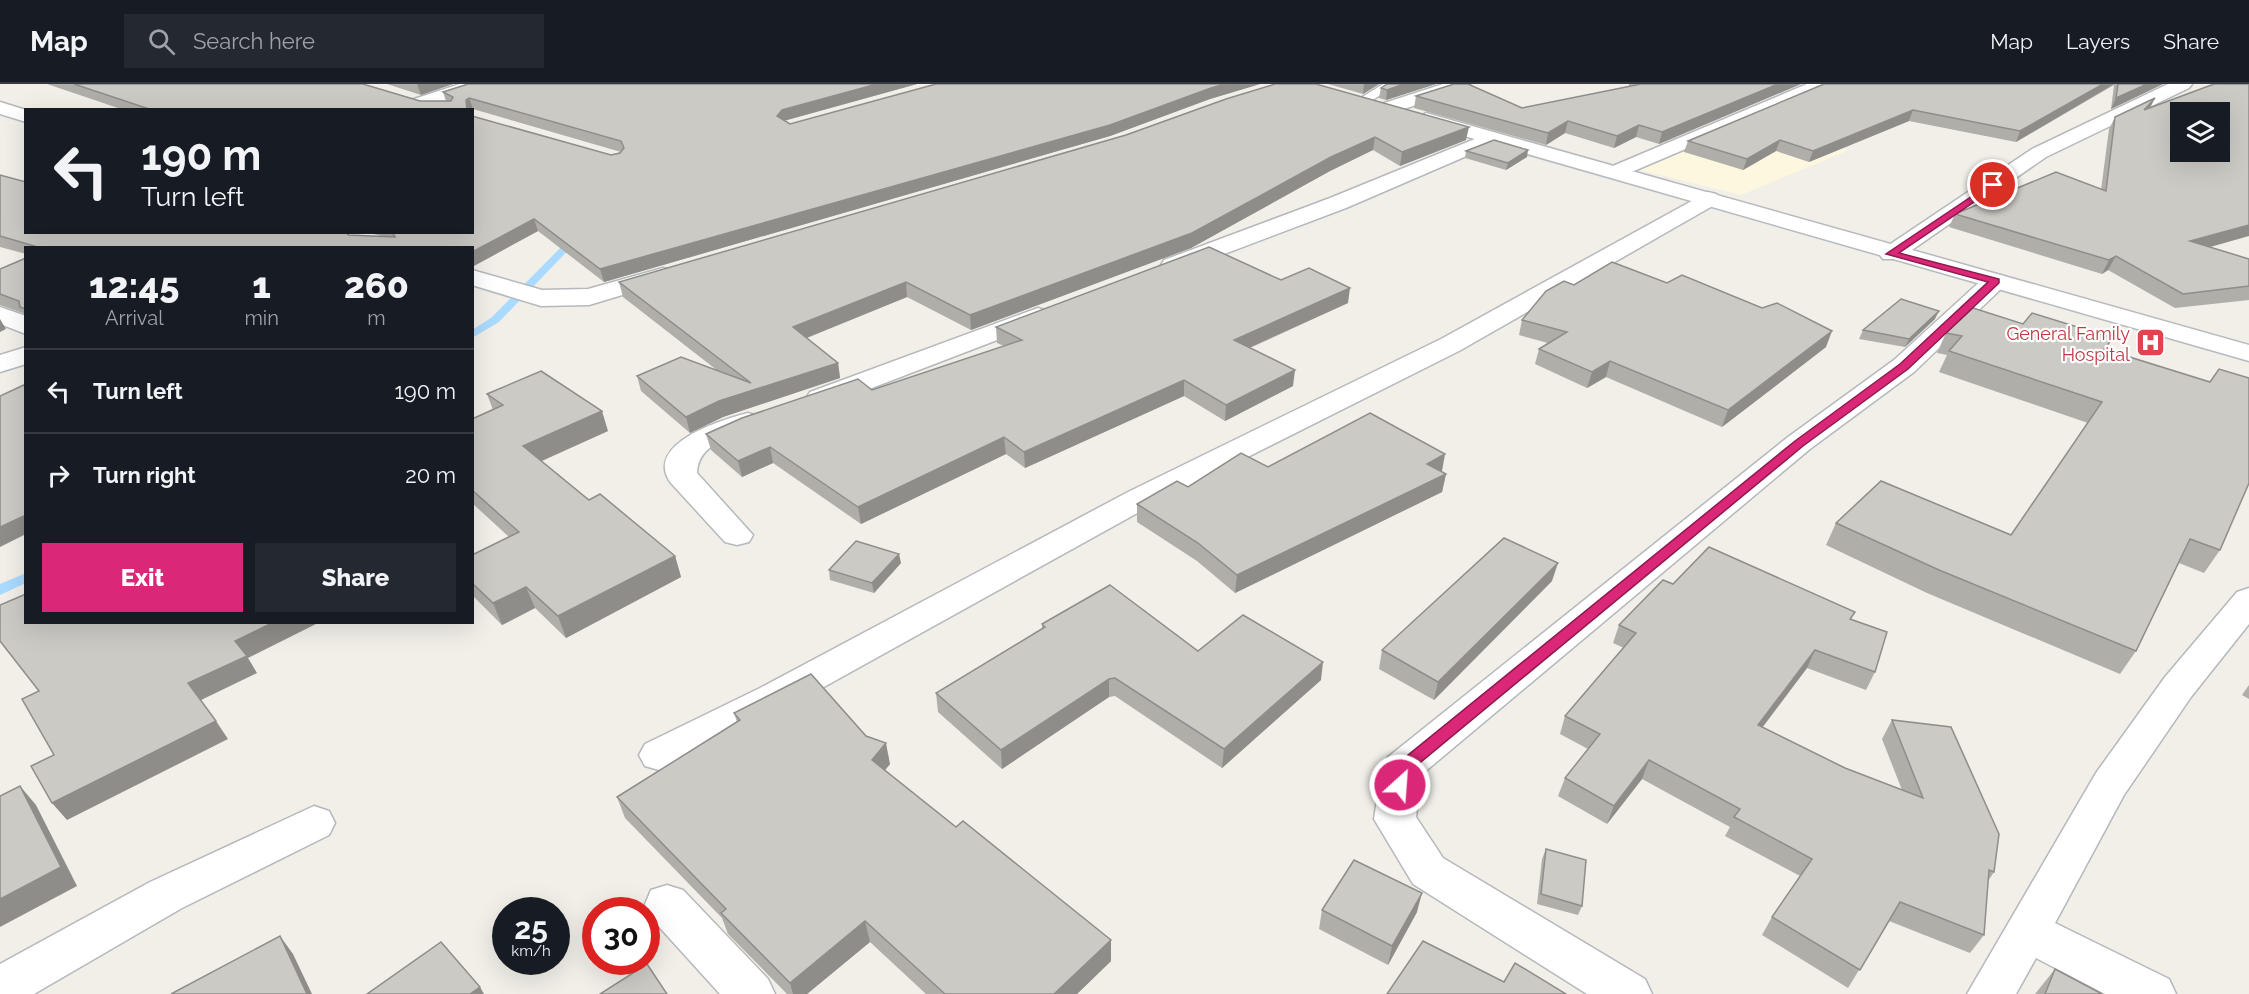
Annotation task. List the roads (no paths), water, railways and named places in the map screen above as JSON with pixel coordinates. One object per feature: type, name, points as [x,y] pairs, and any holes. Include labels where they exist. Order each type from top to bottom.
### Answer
[{"type":"street","points":[[421,102],[478,84]]},
{"type":"street","points":[[1388,108],[1461,84]]},
{"type":"street","points":[[1615,172],[1823,84]]},
{"type":"street","points":[[1891,254],[2039,153],[2183,84]]},
{"type":"street","points":[[400,96],[440,108]]},
{"type":"street","points":[[1352,98],[1615,172],[1891,254],[2247,351]]},
{"type":"street","points":[[0,108],[24,115]]},
{"type":"street","points":[[1156,272],[1338,204],[1492,138]]},
{"type":"street","points":[[659,755],[773,698],[1139,499],[1450,345],[1708,199]]},
{"type":"street","points":[[351,234],[382,246]]},
{"type":"street","points":[[480,279],[541,298],[589,297],[681,270]]},
{"type":"street","points":[[1628,994],[1428,871],[1395,819],[1402,768],[1799,443],[1904,366],[1995,281]]},
{"type":"street","points":[[736,535],[681,474],[680,465],[684,454],[706,437],[788,409],[1056,309]]},
{"type":"street","points":[[0,315],[24,325]]},
{"type":"street","points":[[0,364],[24,356]]},
{"type":"street","points":[[1991,994],[2110,784],[2178,687],[2249,600]]},
{"type":"street","points":[[0,989],[166,895],[314,823]]},
{"type":"street","points":[[668,904],[752,994]]},
{"type":"street","points":[[2027,931],[2152,994]]},
{"type":"lane","points":[[1352,98],[1392,84]]},
{"type":"waterway","points":[[474,334],[495,320],[574,239]]},
{"type":"waterway","points":[[0,590],[24,578]]},
{"type":"place","name":"General Family Hospital","points":[[2151,343]]}]
